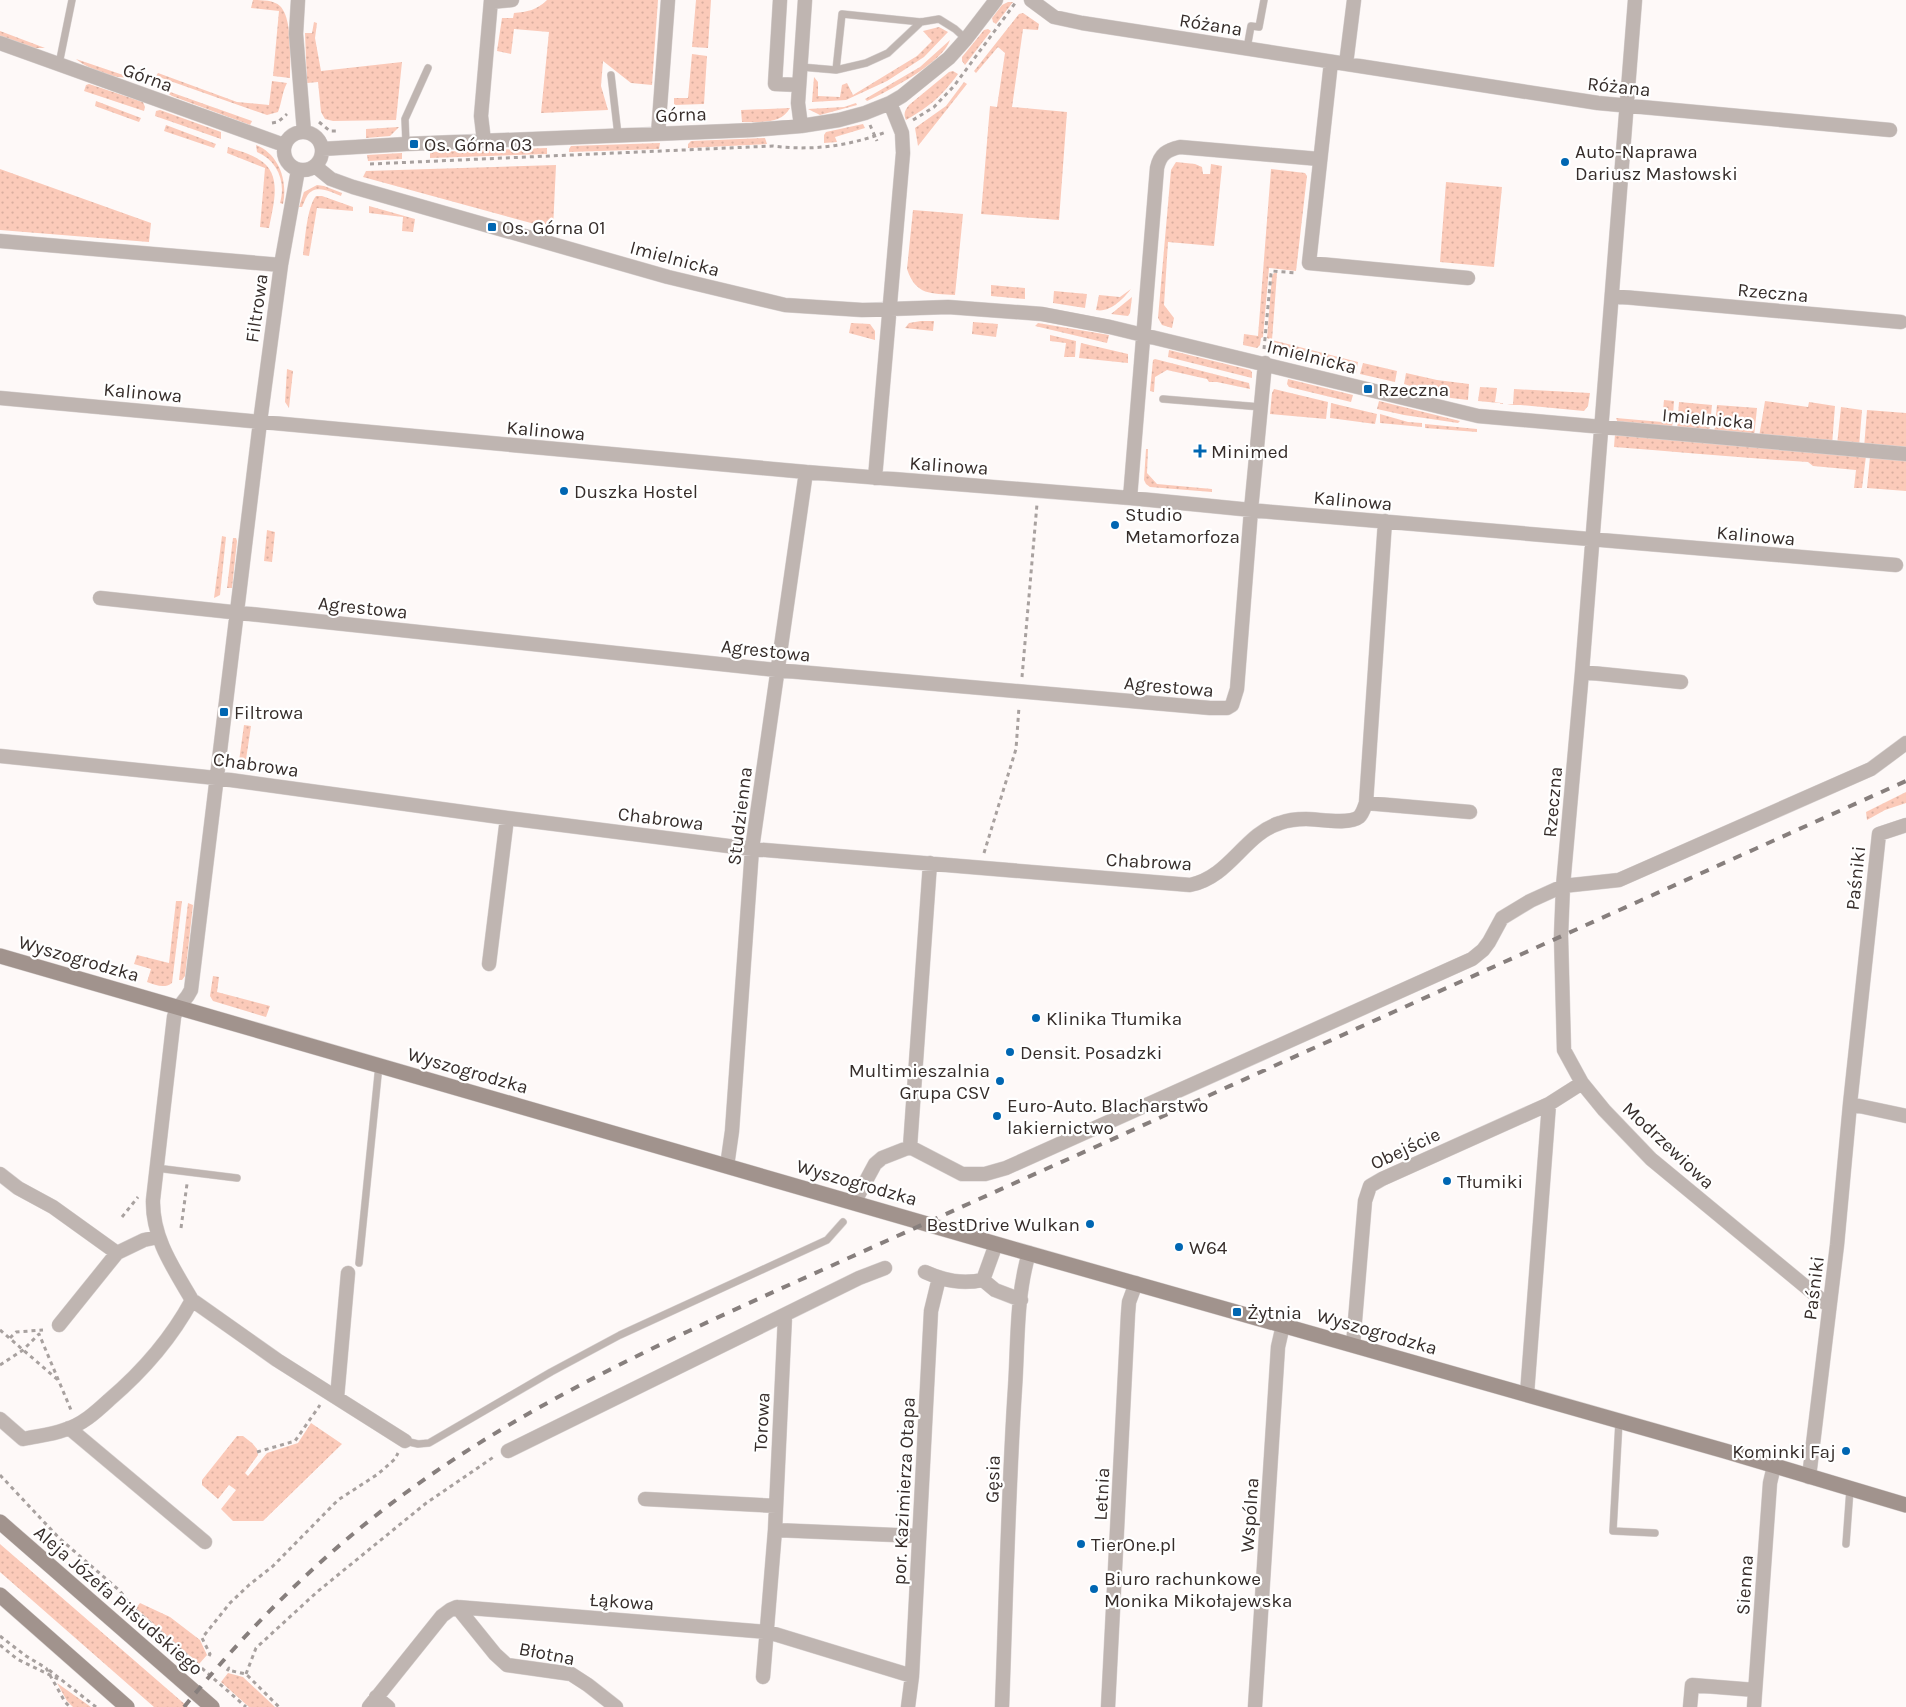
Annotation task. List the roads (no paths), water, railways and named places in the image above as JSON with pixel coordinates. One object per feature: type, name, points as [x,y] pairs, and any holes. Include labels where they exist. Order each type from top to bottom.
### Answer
[{"type":"street","points":[[298,0],[296,34],[304,132]]},
{"type":"street","points":[[484,141],[481,116],[491,1],[512,0]]},
{"type":"street","points":[[658,134],[668,0]]},
{"type":"street","points":[[780,0],[775,84],[799,85]]},
{"type":"street","points":[[801,126],[798,103],[805,0]]},
{"type":"street","name":"Górna","points":[[322,149],[801,126],[839,120],[865,113],[890,103],[930,74],[966,40],[996,0]]},
{"type":"street","name":"Różana","points":[[1031,0],[1050,15],[1064,20],[1598,104],[1890,130]]},
{"type":"street","points":[[1346,64],[1354,0]]},
{"type":"street","name":"Rzeczna","points":[[1561,936],[1563,886],[1593,539],[1635,0]]},
{"type":"street","name":"Górna","points":[[0,43],[284,145]]},
{"type":"street","points":[[1331,62],[1309,263],[1468,278]]},
{"type":"street","points":[[875,478],[903,153],[902,133],[890,103]]},
{"type":"street","points":[[304,132],[316,137],[322,149],[322,155],[316,166],[307,170],[298,170],[289,165],[286,160],[284,145],[292,136],[304,132]]},
{"type":"street","points":[[1130,498],[1157,168],[1160,158],[1164,153],[1180,147],[1319,160]]},
{"type":"street","name":"Imielnicka","points":[[316,166],[331,179],[353,188],[762,301],[811,308],[890,310],[948,308],[1020,312],[1074,320],[1265,358],[1478,416],[1906,454]]},
{"type":"street","name":"Filtrowa","points":[[177,1006],[187,999],[191,990],[260,422],[282,265],[298,170]]},
{"type":"street","name":"Filtrowa","points":[[0,241],[282,265]]},
{"type":"street","name":"Rzeczna","points":[[1612,296],[1901,322]]},
{"type":"street","points":[[1251,510],[1265,358]]},
{"type":"street","name":"Kalinowa","points":[[0,398],[806,472],[1130,498],[1896,565]]},
{"type":"street","name":"Studzienna","points":[[727,1166],[732,1131],[752,848],[776,670],[806,472]]},
{"type":"street","name":"Agrestowa","points":[[100,598],[236,614],[776,670],[1201,708],[1227,708],[1232,705],[1237,689],[1251,510]]},
{"type":"street","points":[[1385,521],[1366,803],[1470,812]]},
{"type":"street","points":[[1582,672],[1681,682]]},
{"type":"street","points":[[854,1203],[875,1164],[882,1158],[910,1147],[962,1174],[985,1174],[1006,1168],[1472,958],[1483,950],[1489,942],[1502,918],[1530,901],[1563,886],[1619,880],[1871,769],[1906,743]]},
{"type":"street","name":"Chabrowa","points":[[0,756],[216,778],[507,818],[752,848],[1190,885],[1202,883],[1220,871],[1260,834],[1274,825],[1295,819],[1342,821],[1354,819],[1360,816],[1366,803]]},
{"type":"street","points":[[490,964],[507,818]]},
{"type":"street","name":"Paśniki","points":[[1810,1477],[1837,1245],[1878,834],[1906,825]]},
{"type":"street","points":[[910,1147],[930,863]]},
{"type":"street","name":"Modrzewiowa","points":[[1561,936],[1563,1046],[1582,1083],[1616,1124],[1651,1159],[1829,1306]]},
{"type":"street","name":"Wyszogrodzka","points":[[0,956],[996,1244],[1619,1420],[1906,1505]]},
{"type":"street","points":[[177,1006],[156,1168],[153,1209],[158,1237],[192,1300],[278,1360],[405,1441]]},
{"type":"street","name":"Obejście","points":[[1354,1345],[1364,1201],[1370,1186],[1382,1178],[1549,1104],[1582,1083]]},
{"type":"street","points":[[1527,1394],[1549,1104]]},
{"type":"street","points":[[1850,1104],[1906,1116]]},
{"type":"street","points":[[0,1174],[18,1188],[54,1207],[117,1253]]},
{"type":"street","points":[[59,1325],[117,1253],[144,1240],[158,1237]]},
{"type":"street","points":[[983,1280],[996,1244]]},
{"type":"street","name":"Gęsia","points":[[1002,1707],[1013,1412],[1021,1300],[1024,1272],[1029,1253]]},
{"type":"street","points":[[508,1451],[786,1316],[858,1278],[885,1268]]},
{"type":"street","points":[[925,1272],[939,1278],[962,1282],[983,1280],[995,1290],[1021,1300]]},
{"type":"street","points":[[333,1395],[348,1273]]},
{"type":"street","name":"por. Kazimierza Otapa","points":[[908,1707],[912,1676],[931,1311],[939,1278]]},
{"type":"street","name":"Letnia","points":[[1108,1707],[1128,1314],[1136,1283]]},
{"type":"street","points":[[0,1419],[23,1438],[69,1428],[83,1421],[124,1388],[154,1356],[180,1322],[192,1300]]},
{"type":"street","name":"Torowa","points":[[763,1677],[775,1530],[786,1316]]},
{"type":"street","name":"Wspólna","points":[[1255,1707],[1278,1347],[1283,1325]]},
{"type":"street","points":[[69,1428],[205,1542]]},
{"type":"street","name":"Sienna","points":[[1754,1707],[1770,1483],[1774,1466]]},
{"type":"street","points":[[645,1499],[776,1506]]},
{"type":"street","name":"Aleja Józefa Piłsudskiego","points":[[0,1522],[212,1707]]},
{"type":"street","points":[[775,1530],[919,1536]]},
{"type":"street","points":[[0,1596],[127,1707]]},
{"type":"street","points":[[388,1707],[373,1702],[442,1616],[457,1607]]},
{"type":"street","name":"Łąkowa","points":[[457,1607],[768,1632],[912,1676]]},
{"type":"street","name":"Błotna","points":[[457,1607],[495,1654],[507,1665],[571,1674],[616,1707]]},
{"type":"street","points":[[1690,1707],[1692,1684],[1755,1690]]},
{"type":"lane","points":[[59,64],[72,0]]},
{"type":"lane","points":[[1247,48],[1251,26],[1259,27],[1264,0]]},
{"type":"lane","points":[[836,70],[842,14],[921,22],[939,19],[955,29],[966,40]]},
{"type":"lane","points":[[801,67],[836,70],[866,63],[888,53],[921,22]]},
{"type":"lane","points":[[406,144],[406,119],[428,68]]},
{"type":"lane","points":[[611,75],[618,135]]},
{"type":"lane","points":[[1163,399],[1261,407]]},
{"type":"lane","points":[[359,1263],[379,1065]]},
{"type":"lane","points":[[156,1168],[237,1178]]},
{"type":"lane","points":[[405,1441],[418,1444],[429,1443],[551,1372],[620,1335],[827,1240],[843,1222]]},
{"type":"lane","points":[[1619,1420],[1613,1531],[1655,1533]]},
{"type":"lane","points":[[1846,1544],[1850,1489]]},
{"type":"railway","points":[[184,1707],[260,1621],[315,1567],[373,1517],[453,1460],[503,1428],[607,1371],[768,1294],[1906,781]]},
{"type":"place","name":"Os. Górna 03","points":[[414,144]]},
{"type":"place","name":"Auto-Naprawa Dariusz Masłowski","points":[[1565,162]]},
{"type":"place","name":"Os. Górna 01","points":[[492,227]]},
{"type":"place","name":"Rzeczna","points":[[1368,389]]},
{"type":"place","name":"Minimed","points":[[1200,451]]},
{"type":"place","name":"Duszka Hostel","points":[[564,491]]},
{"type":"place","name":"Studio Metamorfoza","points":[[1115,525]]},
{"type":"place","name":"Filtrowa","points":[[224,712]]},
{"type":"place","name":"Klinika Tłumika","points":[[1036,1018]]},
{"type":"place","name":"Densit. Posadzki","points":[[1010,1052]]},
{"type":"place","name":"Multimieszalnia Grupa CSV","points":[[1000,1081]]},
{"type":"place","name":"Euro-Auto. Blacharstwo lakiernictwo","points":[[997,1116]]},
{"type":"place","name":"Tłumiki","points":[[1447,1181]]},
{"type":"place","name":"BestDrive Wulkan","points":[[1090,1224]]},
{"type":"place","name":"W64","points":[[1179,1247]]},
{"type":"place","name":"Żytnia","points":[[1237,1312]]},
{"type":"place","name":"Kominki Faj","points":[[1846,1451]]},
{"type":"place","name":"TierOne.pl","points":[[1081,1544]]},
{"type":"place","name":"Biuro rachunkowe Monika Mikołajewska","points":[[1094,1589]]}]
